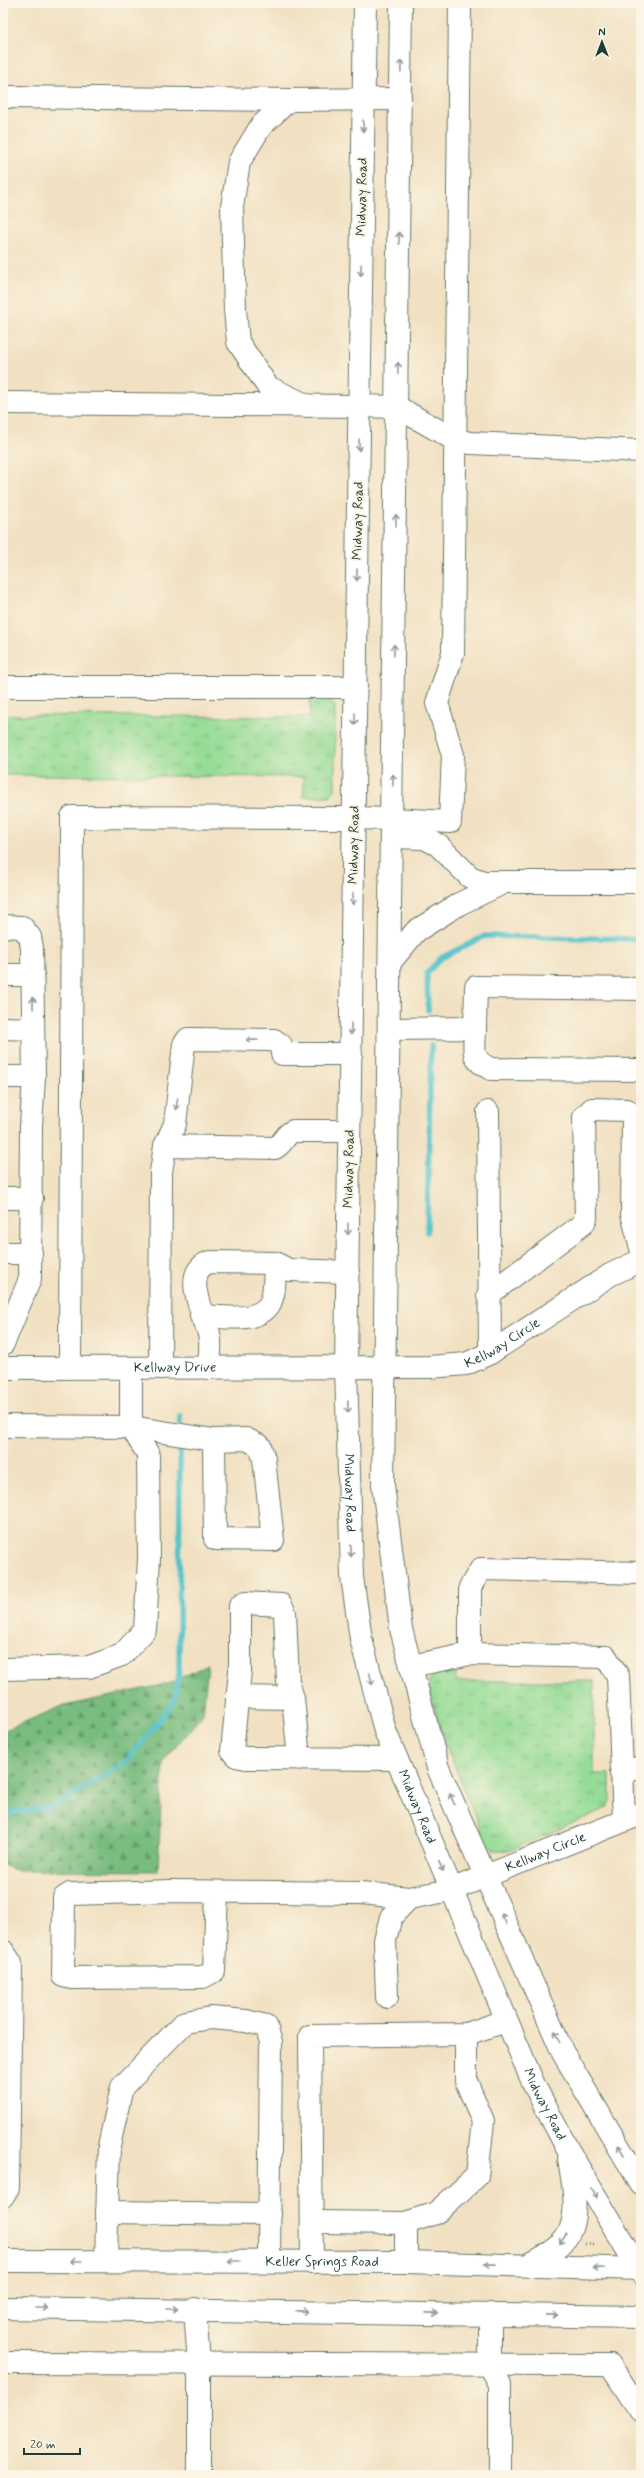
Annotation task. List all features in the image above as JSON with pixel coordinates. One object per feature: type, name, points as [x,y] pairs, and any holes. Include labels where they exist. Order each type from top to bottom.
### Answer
[{"type":"main road","name":"Midway Road","points":[[365,3],[346,1368],[352,1577],[361,1639],[372,1687],[385,1731],[450,1890],[534,2085],[567,2148],[640,2270]]},
{"type":"main road","points":[[401,3],[391,961],[386,1368],[383,1485],[401,1629],[438,1768],[564,2053],[641,2184]]},
{"type":"main road","points":[[392,828],[450,822],[453,755],[436,703],[453,653],[460,3]]},
{"type":"main road","points":[[3,97],[289,100],[400,99]]},
{"type":"main road","points":[[289,100],[261,126],[239,162],[232,207],[235,310],[238,342],[268,387],[308,406]]},
{"type":"main road","points":[[3,403],[359,406],[397,408],[455,440],[471,444],[641,451]]},
{"type":"main road","points":[[3,687],[356,686]]},
{"type":"main road","points":[[70,1368],[72,817],[354,818],[424,838],[438,845],[451,856],[470,877],[484,882],[641,882]]},
{"type":"main road","points":[[391,961],[416,931],[459,904],[503,883]]},
{"type":"main road","points":[[3,926],[22,927],[30,937],[33,975],[34,1077],[31,1126],[32,1198],[30,1279],[3,1344]]},
{"type":"main road","points":[[3,975],[33,975]]},
{"type":"main road","points":[[641,989],[476,987],[475,1028],[475,1056],[479,1063],[491,1069],[641,1070]]},
{"type":"main road","points":[[3,1028],[33,1029]]},
{"type":"main road","points":[[390,1029],[475,1028]]},
{"type":"main road","points":[[160,1368],[161,1172],[165,1146],[175,1124],[183,1048],[188,1040],[274,1040],[281,1045],[282,1053],[351,1054]]},
{"type":"main road","points":[[3,1077],[34,1077]]},
{"type":"main road","points":[[488,1295],[583,1224],[586,1218],[584,1117],[592,1109],[627,1110],[633,1117],[632,1214],[641,1248]]},
{"type":"main road","points":[[488,1112],[488,1295],[490,1353]]},
{"type":"main road","points":[[165,1146],[275,1148],[283,1144],[288,1133],[293,1131],[349,1131]]},
{"type":"main road","points":[[3,1198],[32,1198]]},
{"type":"main road","points":[[3,1253],[31,1253]]},
{"type":"main road","name":"Kellway Circle","points":[[346,1368],[430,1367],[466,1364],[490,1353],[610,1275],[641,1260]]},
{"type":"main road","points":[[210,1368],[210,1334],[201,1316],[196,1299],[196,1272],[201,1265],[210,1262],[275,1263],[289,1270],[348,1272]]},
{"type":"main road","points":[[201,1316],[252,1316],[262,1312],[269,1305],[273,1293],[275,1263]]},
{"type":"main road","name":"Kellway Drive","points":[[3,1368],[346,1368]]},
{"type":"main road","points":[[3,1669],[89,1667],[122,1655],[145,1630],[149,1559],[148,1454],[131,1427],[131,1368]]},
{"type":"main road","points":[[3,1426],[131,1427],[214,1440],[246,1439],[260,1446],[264,1459],[273,1540],[215,1539],[214,1440]]},
{"type":"main road","points":[[470,1654],[470,1587],[481,1569],[641,1573]]},
{"type":"main road","points":[[300,1759],[293,1698],[288,1682],[285,1613],[281,1605],[245,1603],[240,1606],[240,1670],[232,1751],[236,1756],[300,1759],[396,1759]]},
{"type":"main road","points":[[411,1666],[470,1654],[606,1657],[618,1676],[631,1770],[633,1816]]},
{"type":"main road","points":[[238,1697],[293,1698]]},
{"type":"main road","name":"Kellway Circle","points":[[217,1892],[214,1971],[203,1977],[72,1978],[63,1976],[64,1898],[70,1894],[217,1892],[361,1893],[409,1898],[450,1890],[633,1816]]},
{"type":"main road","points":[[387,1997],[385,1940],[391,1917],[409,1898]]},
{"type":"main road","points":[[3,1951],[11,1963],[11,1974],[8,2188],[3,2196]]},
{"type":"main road","points":[[106,2261],[109,2146],[122,2087],[186,2022],[210,2018],[246,2021],[266,2026],[271,2042],[269,2261]]},
{"type":"main road","points":[[312,2262],[310,2036],[466,2034],[506,2021]]},
{"type":"main road","points":[[312,2222],[406,2223],[436,2213],[477,2176],[484,2121],[466,2081],[466,2034]]},
{"type":"main road","points":[[529,2265],[561,2244],[571,2227],[576,2206],[567,2148]]},
{"type":"main road","points":[[107,2212],[270,2214]]},
{"type":"main road","points":[[406,2223],[406,2262]]},
{"type":"main road","name":"Keller Springs Road","points":[[3,2261],[406,2262],[529,2265],[640,2270]]},
{"type":"main road","points":[[3,2308],[196,2309],[641,2317]]},
{"type":"main road","points":[[196,2309],[199,2364],[199,2475]]},
{"type":"main road","points":[[490,2314],[490,2366],[500,2384],[500,2475]]},
{"type":"main road","points":[[3,2363],[490,2366],[610,2365],[641,2412]]},
{"type":"green space","points":[[310,694],[329,699],[335,706],[335,790],[330,796],[303,797],[304,777],[3,775],[3,715],[310,717]]},
{"type":"green space","points":[[208,1664],[203,1714],[163,1762],[158,1871],[16,1870],[3,1865],[3,1731],[60,1707],[171,1683]]},
{"type":"green space","points":[[456,1666],[456,1681],[594,1681],[594,1774],[610,1774],[610,1800],[607,1808],[511,1850],[493,1850],[484,1839],[446,1745],[428,1688],[431,1679],[434,1676],[442,1671]]},
{"type":"waterway","points":[[428,1010],[427,973],[441,958],[485,936],[641,939]]},
{"type":"waterway","points":[[427,1232],[431,1046]]},
{"type":"waterway","points":[[180,1416],[180,1424]]},
{"type":"waterway","points":[[3,1814],[52,1807],[125,1763],[174,1702],[179,1673],[180,1447]]}]
